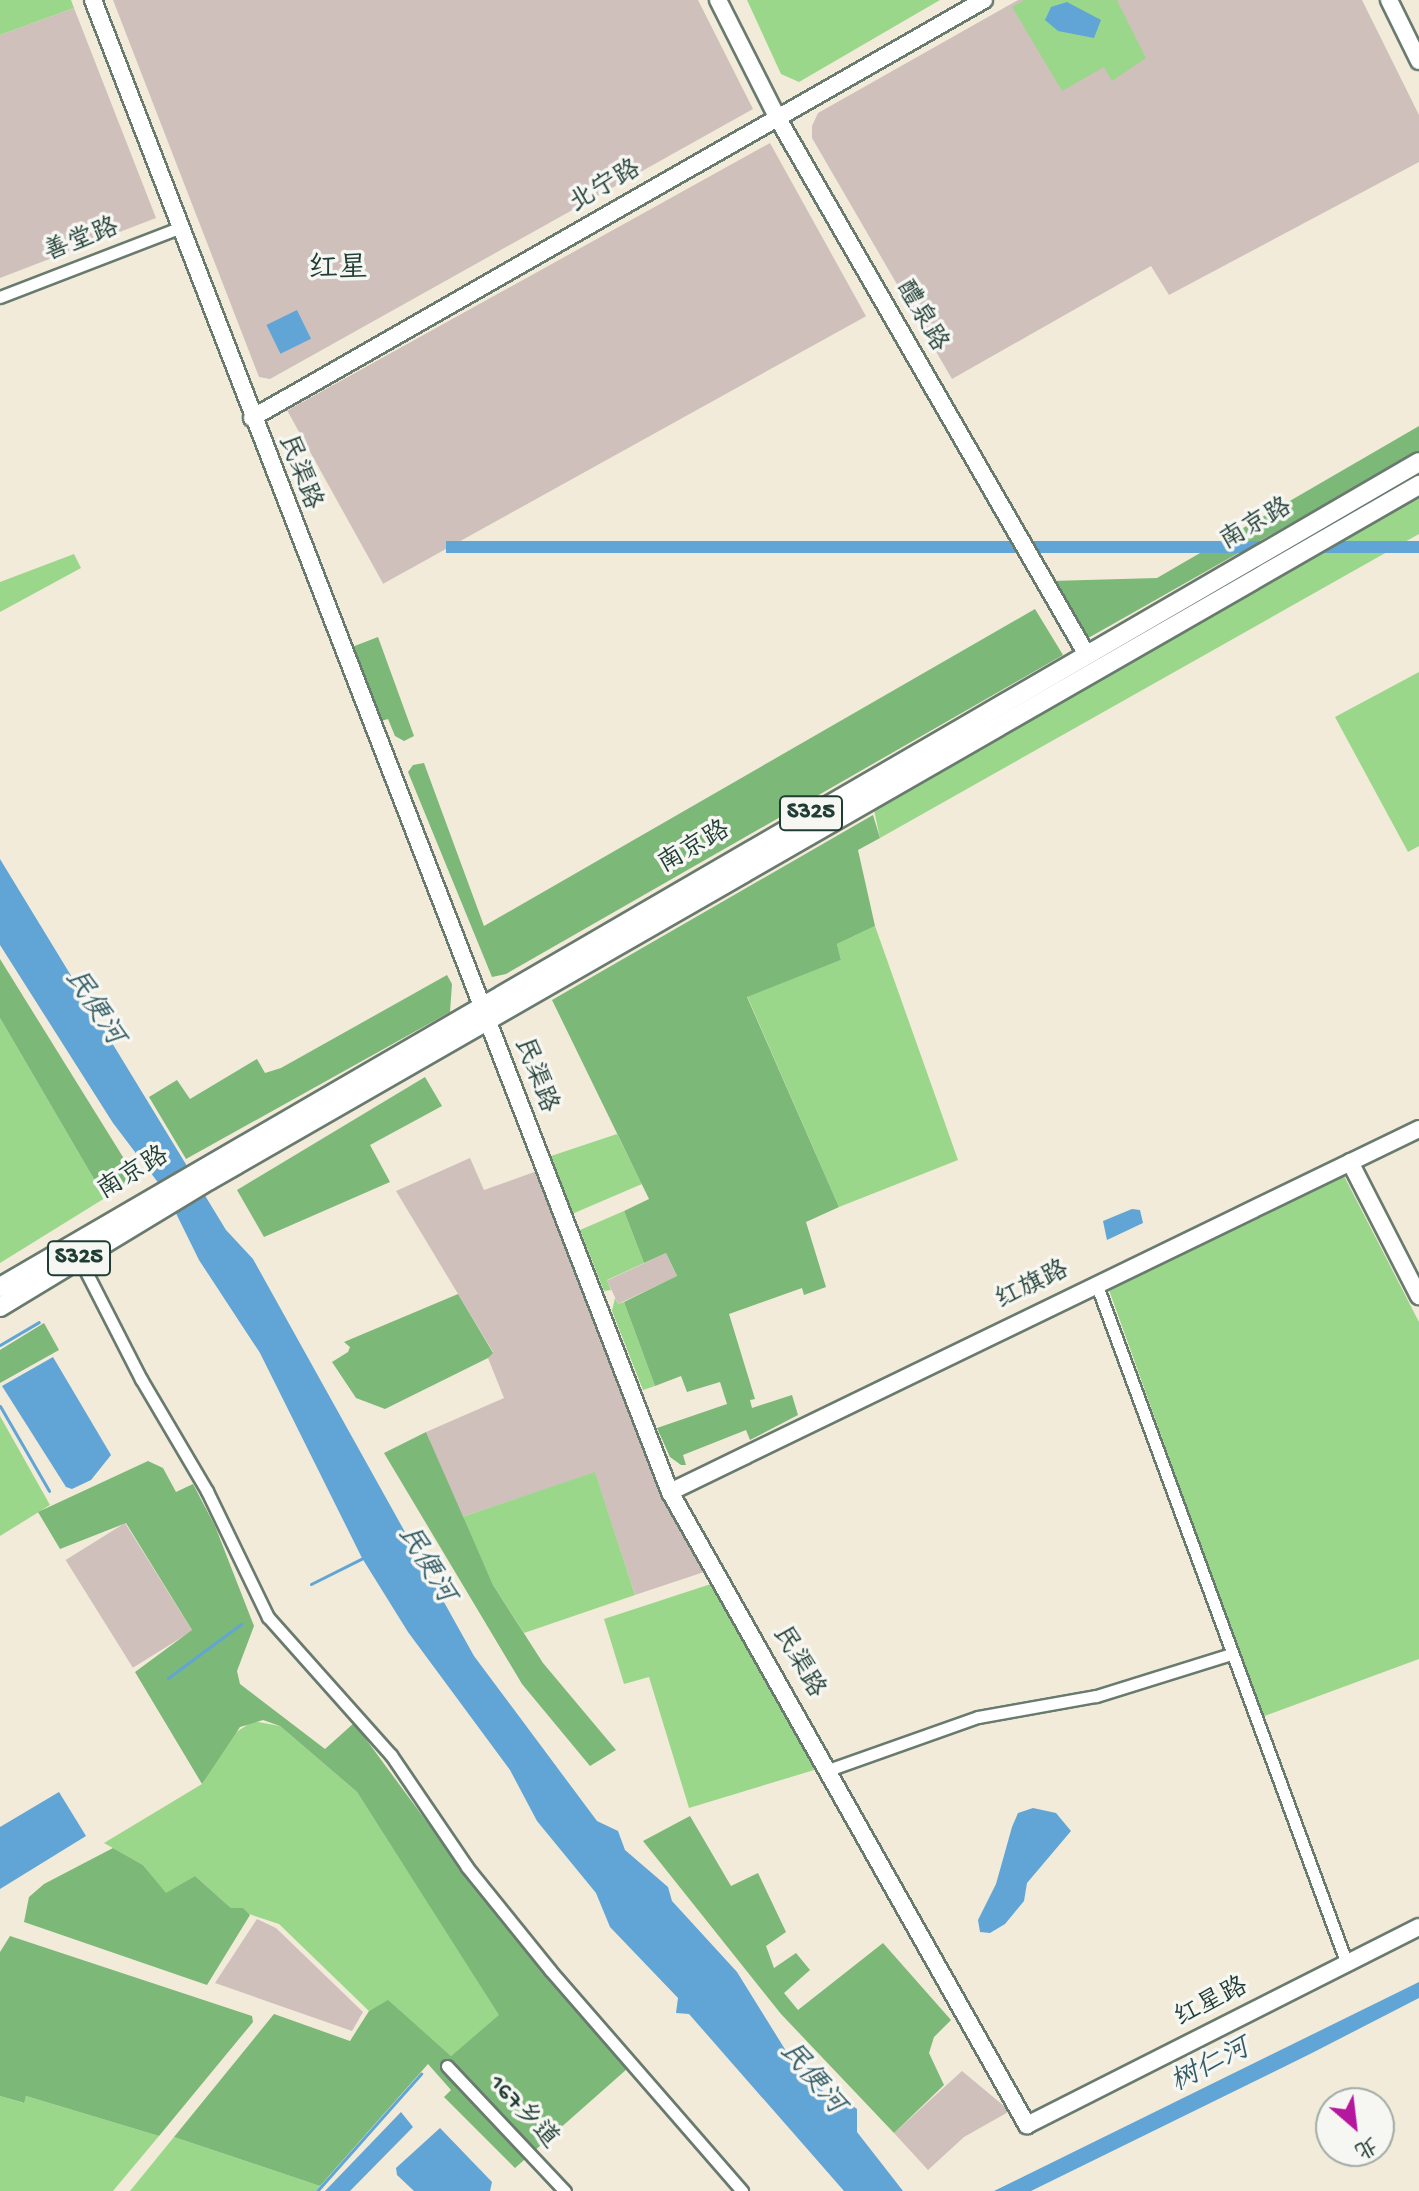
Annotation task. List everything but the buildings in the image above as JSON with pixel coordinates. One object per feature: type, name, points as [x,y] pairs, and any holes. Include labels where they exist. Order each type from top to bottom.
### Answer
[{"type":"main road","name":"南京路","points":[[0,1287],[207,1172],[480,1004],[1419,462]]},
{"type":"main road","name":"南京路","points":[[207,1172],[488,1024],[1419,485]]},
{"type":"main road","name":"南京路","points":[[0,1307],[79,1258],[153,1203]]},
{"type":"street","name":"民渠路","points":[[93,0],[252,418],[670,1492],[831,1769],[1027,2125]]},
{"type":"street","name":"醴泉路","points":[[718,0],[777,117],[1087,655]]},
{"type":"street","name":"北宁路","points":[[252,418],[984,0]]},
{"type":"street","points":[[1389,0],[1415,43],[1419,61]]},
{"type":"street","name":"善堂路","points":[[0,297],[179,228]]},
{"type":"street","name":"红旗路","points":[[670,1492],[1419,1129]]},
{"type":"street","points":[[1350,1162],[1419,1296]]},
{"type":"street","points":[[79,1258],[141,1379],[207,1491],[268,1617],[391,1755],[467,1867],[550,1970],[742,2191]]},
{"type":"street","points":[[1096,1283],[1347,1964]]},
{"type":"street","points":[[831,1769],[978,1717],[1096,1696],[1231,1654]]},
{"type":"street","name":"红星路","points":[[1027,2125],[1419,1927]]},
{"type":"street","name":"167乡道","points":[[447,2066],[565,2191]]},
{"type":"shaded area","points":[[113,0],[698,0],[753,109],[270,379],[259,377]]},
{"type":"shaded area","points":[[1018,0],[1362,0],[1419,115],[1419,162],[1169,295],[1151,266],[952,379],[812,138],[812,126],[818,113]]},
{"type":"shaded area","points":[[74,8],[156,218],[0,278],[0,35]]},
{"type":"shaded area","points":[[770,143],[866,316],[383,584],[287,411]]},
{"type":"shaded area","points":[[470,1158],[484,1190],[537,1171],[642,1436],[707,1571],[635,1595],[595,1473],[462,1517],[426,1432],[504,1398],[488,1358],[493,1352],[396,1191]]},
{"type":"shaded area","points":[[666,1253],[677,1277],[618,1304],[607,1280]]},
{"type":"shaded area","points":[[125,1523],[192,1631],[133,1668],[66,1560]]},
{"type":"shaded area","points":[[257,1919],[276,1928],[363,2012],[352,2031],[215,1983]]},
{"type":"shaded area","points":[[962,2071],[1010,2111],[964,2137],[928,2170],[894,2133]]},
{"type":"green space","points":[[0,0],[71,0],[74,8],[0,35]]},
{"type":"green space","points":[[747,0],[940,0],[799,82],[781,74]]},
{"type":"green space","points":[[1024,0],[1117,0],[1146,58],[1112,81],[1104,67],[1062,91],[1012,7]]},
{"type":"green space","points":[[1419,426],[1419,451],[1090,637],[1083,638],[1051,581],[1157,578]]},
{"type":"green space","points":[[1419,495],[1419,534],[880,838],[874,810]]},
{"type":"green space","points":[[74,554],[81,568],[0,612],[0,582]]},
{"type":"green space","points":[[1035,609],[1063,655],[506,974],[492,977],[408,772],[413,765],[424,763],[484,926]]},
{"type":"green space","points":[[378,637],[414,736],[404,741],[395,736],[388,719],[381,721],[352,647]]},
{"type":"green space","points":[[1419,672],[1419,846],[1408,852],[1335,717]]},
{"type":"green space","points":[[873,815],[880,838],[858,850],[875,926],[837,944],[841,960],[747,997],[839,1207],[806,1222],[826,1287],[804,1295],[802,1288],[729,1314],[755,1399],[750,1400],[752,1408],[792,1395],[798,1415],[750,1440],[746,1430],[683,1455],[686,1465],[681,1465],[670,1457],[657,1428],[727,1404],[720,1382],[687,1392],[681,1376],[655,1386],[624,1302],[677,1276],[666,1253],[644,1263],[624,1211],[649,1199],[552,1000]]},
{"type":"green space","points":[[875,926],[958,1160],[839,1207],[747,996],[841,960],[837,944]]},
{"type":"green space","points":[[0,959],[136,1178],[105,1198],[0,1018]]},
{"type":"green space","points":[[447,975],[452,984],[450,1012],[186,1159],[149,1097],[177,1080],[190,1099],[257,1059],[265,1073],[281,1068]]},
{"type":"green space","points":[[0,1018],[105,1198],[0,1263]]},
{"type":"green space","points":[[425,1077],[442,1106],[370,1145],[390,1182],[264,1237],[237,1190]]},
{"type":"green space","points":[[617,1134],[642,1184],[572,1214],[551,1156]]},
{"type":"green space","points":[[1343,1174],[1419,1322],[1419,1659],[1262,1717],[1109,1290]]},
{"type":"green space","points":[[624,1211],[644,1263],[607,1280],[611,1290],[604,1291],[580,1230]]},
{"type":"green space","points":[[458,1294],[493,1353],[385,1409],[356,1398],[332,1362],[348,1352],[350,1347],[344,1342]]},
{"type":"green space","points":[[615,1298],[618,1304],[624,1302],[655,1386],[643,1390],[612,1311]]},
{"type":"green space","points":[[44,1323],[59,1350],[0,1383],[0,1350]]},
{"type":"green space","points":[[0,1416],[50,1505],[0,1536]]},
{"type":"green space","points":[[426,1432],[493,1585],[543,1663],[616,1750],[590,1766],[522,1684],[384,1453]]},
{"type":"green space","points":[[148,1461],[163,1468],[176,1492],[193,1484],[215,1526],[254,1626],[237,1671],[240,1684],[325,1749],[354,1723],[474,1886],[627,2069],[515,2168],[444,2097],[451,2090],[428,2064],[320,2186],[174,2137],[274,2014],[350,2041],[369,2011],[388,2000],[451,2056],[499,2015],[357,1792],[280,1726],[263,1720],[240,1727],[202,1784],[135,1672],[192,1630],[126,1523],[60,1549],[38,1512]]},
{"type":"green space","points":[[595,1472],[635,1595],[524,1633],[493,1585],[462,1517]]},
{"type":"green space","points":[[717,1582],[824,1767],[689,1808],[649,1677],[624,1684],[604,1619]]},
{"type":"green space","points":[[253,1721],[280,1726],[357,1792],[500,2015],[451,2056],[388,2001],[369,2011],[279,1924],[231,1908],[195,1876],[166,1894],[143,1865],[104,1843],[202,1784],[232,1735]]},
{"type":"green space","points":[[690,1816],[731,1886],[758,1873],[786,1932],[766,1946],[774,1968],[796,1953],[810,1970],[784,1993],[798,2010],[883,1943],[951,2020],[934,2037],[929,2053],[944,2085],[894,2133],[781,2014],[643,1841]]},
{"type":"green space","points":[[113,1848],[143,1865],[166,1893],[195,1876],[231,1908],[243,1908],[250,1915],[207,1985],[24,1922],[29,1897],[44,1884]]},
{"type":"green space","points":[[10,1936],[252,2016],[253,2022],[159,2136],[26,2096],[24,2103],[0,2096],[0,1952]]},
{"type":"green space","points":[[0,2096],[23,2103],[26,2096],[159,2136],[113,2191],[0,2191]]},
{"type":"green space","points":[[174,2137],[320,2186],[316,2191],[130,2191]]},
{"type":"water","points":[[1067,2],[1101,20],[1094,38],[1058,31],[1045,20],[1051,7]]},
{"type":"water","points":[[297,310],[311,339],[280,354],[266,325]]},
{"type":"water","points":[[446,541],[1419,541],[1419,553],[446,553]]},
{"type":"water","name":"民便河","points":[[0,859],[226,1230],[253,1259],[474,1656],[597,1821],[618,1831],[625,1850],[668,1887],[672,1901],[737,1972],[791,2059],[828,2096],[834,2092],[857,2109],[857,2132],[903,2191],[844,2191],[689,2014],[676,2013],[678,1998],[610,1927],[596,1893],[537,1821],[510,1770],[408,1632],[362,1558],[260,1353],[199,1260],[166,1193],[113,1123],[0,945]]},
{"type":"water","points":[[1132,1209],[1140,1210],[1143,1223],[1107,1240],[1103,1221]]},
{"type":"water","points":[[53,1357],[111,1455],[91,1480],[72,1489],[66,1487],[2,1386]]},
{"type":"water","points":[[59,1792],[86,1836],[0,1889],[0,1827]]},
{"type":"water","points":[[1033,1808],[1056,1813],[1071,1831],[1027,1883],[1024,1901],[1005,1924],[990,1933],[980,1932],[978,1920],[996,1884],[1012,1827],[1018,1813]]},
{"type":"water","points":[[1419,1982],[1419,1998],[1312,2053],[1031,2191],[994,2191]]},
{"type":"water","points":[[401,2112],[413,2127],[350,2191],[325,2191]]},
{"type":"water","points":[[440,2128],[492,2182],[490,2191],[414,2191],[397,2175],[396,2168]]},
{"type":"waterway","points":[[0,1345],[39,1322]]},
{"type":"waterway","points":[[0,1406],[49,1491]]},
{"type":"waterway","points":[[311,1584],[365,1557]]},
{"type":"waterway","points":[[168,1678],[241,1624]]},
{"type":"waterway","points":[[317,2191],[421,2074]]},
{"type":"district","name":"红星","points":[[338,271]]},
{"type":"water label","name":"树仁河","points":[[1211,2067]]}]
